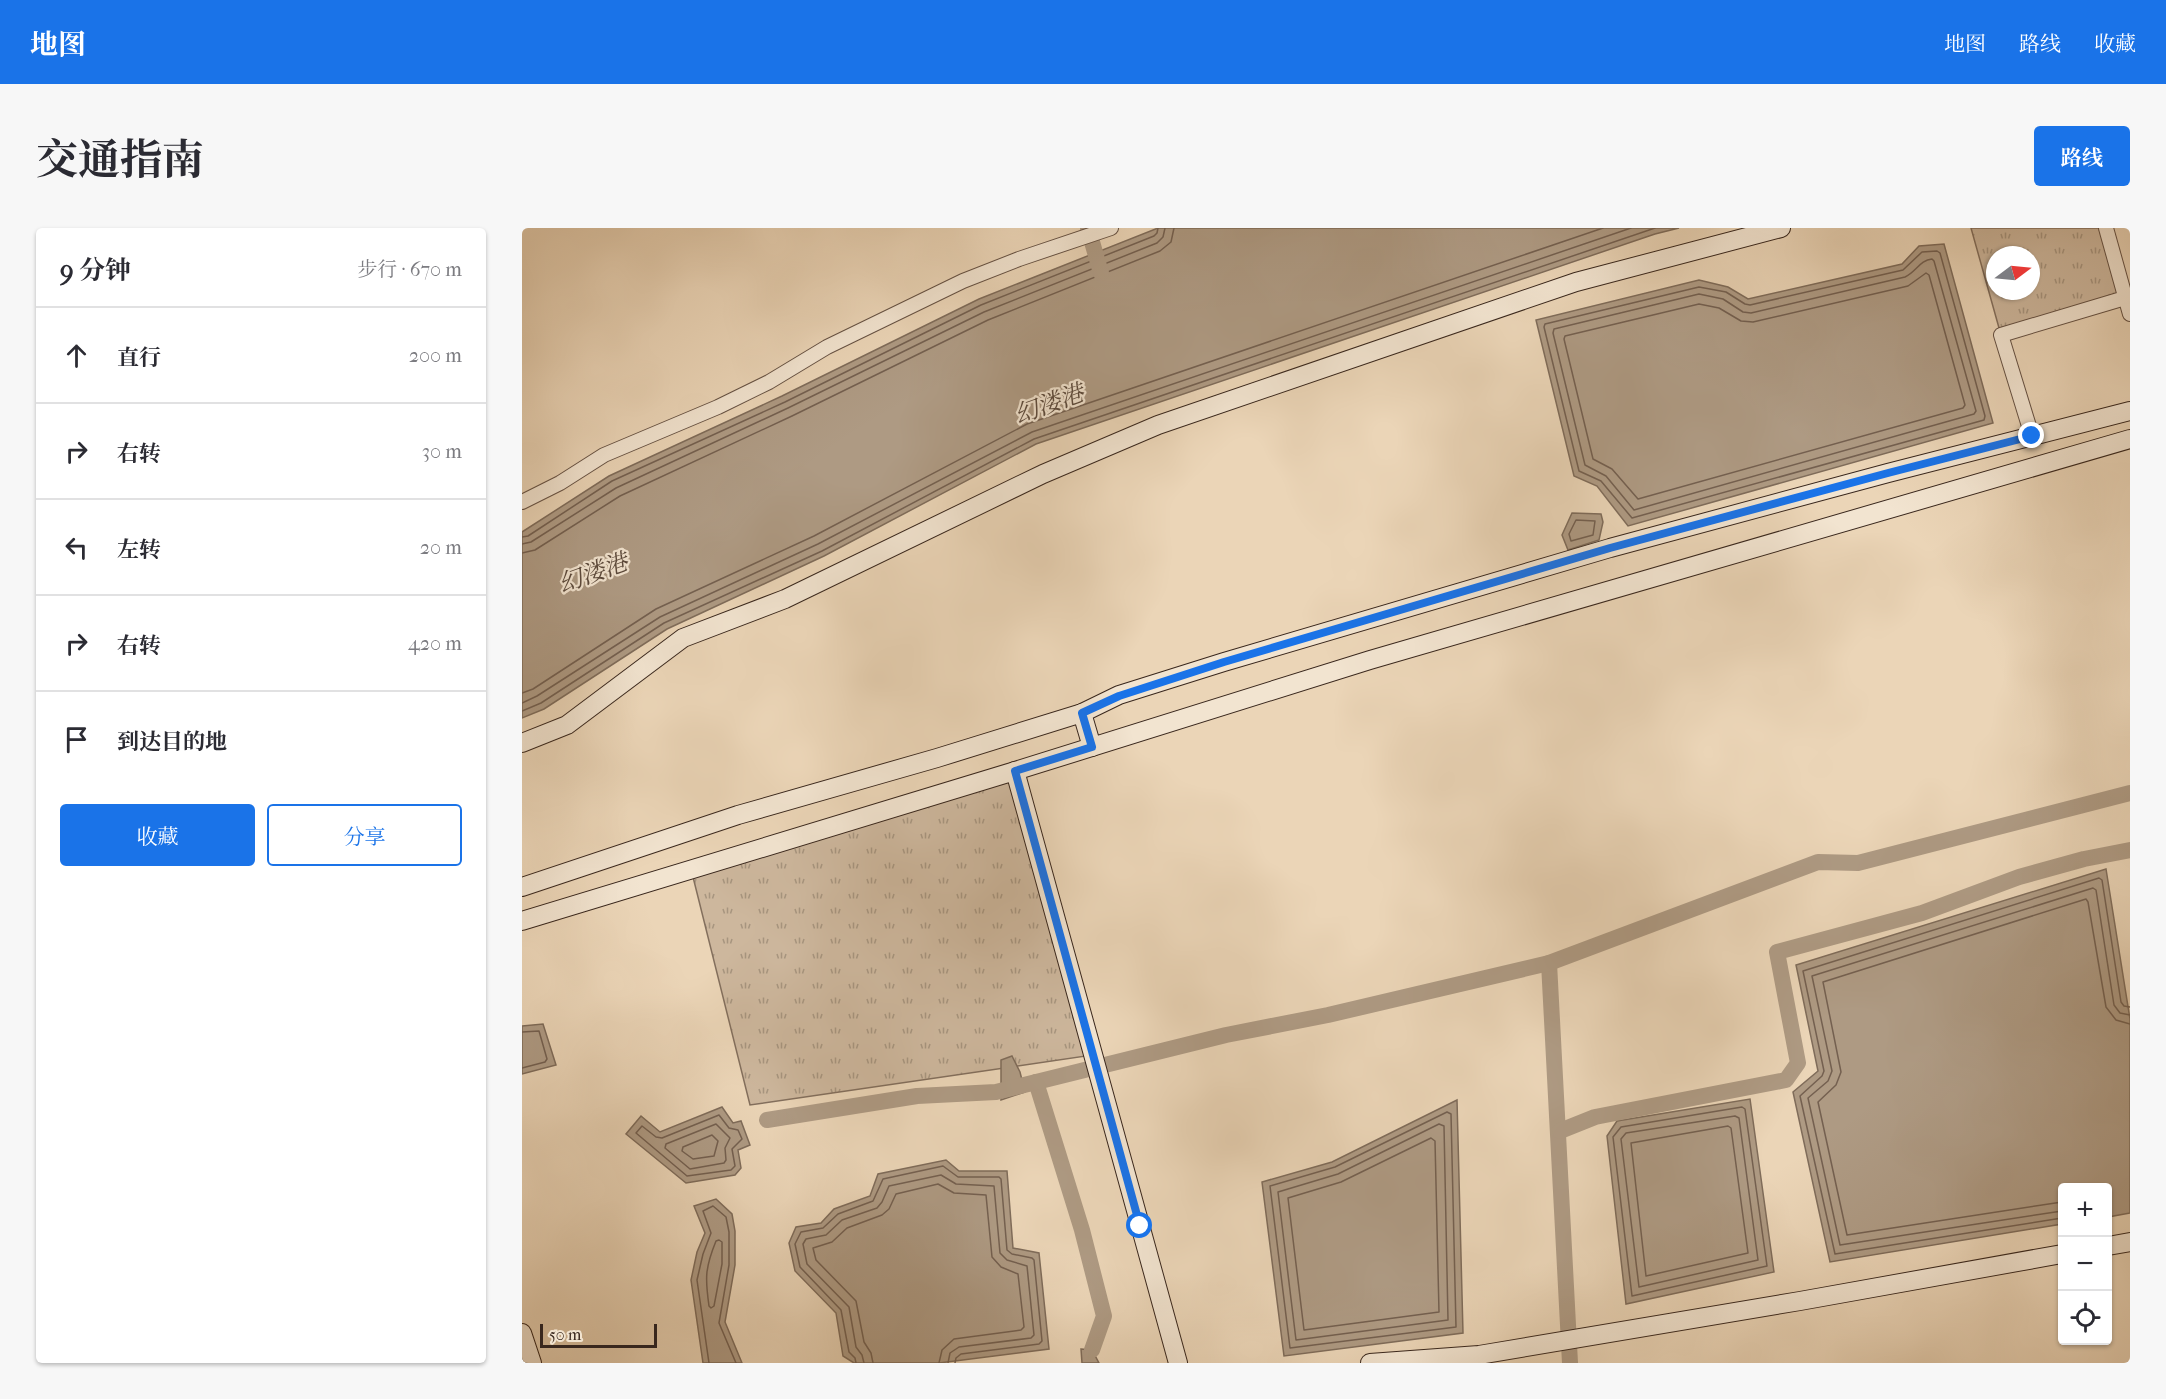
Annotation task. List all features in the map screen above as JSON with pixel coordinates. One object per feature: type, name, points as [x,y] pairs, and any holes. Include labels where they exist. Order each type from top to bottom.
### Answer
[{"type":"main road","points":[[522,743],[567,725],[682,638],[785,599],[1043,474],[1158,425],[1576,282],[1781,228]]},
{"type":"main road","points":[[522,887],[738,815],[937,758],[1082,713],[1119,696],[1224,662],[1610,548],[2130,411]]},
{"type":"main road","points":[[522,921],[1370,660],[2130,439]]},
{"type":"main road","points":[[1082,713],[1092,747]]},
{"type":"main road","points":[[1015,771],[1178,1363]]},
{"type":"main road","points":[[2112,1245],[2130,1242]]},
{"type":"main road","points":[[1370,1363],[1479,1355],[2058,1255]]},
{"type":"main road","points":[[522,1333],[532,1363]]},
{"type":"street","points":[[522,502],[560,483],[604,455],[718,407],[769,382],[827,347],[963,281],[1110,228]]},
{"type":"street","points":[[2110,229],[2124,268],[2125,298],[2130,314]]},
{"type":"street","points":[[2032,436],[2001,335],[2125,298]]},
{"type":"green space","points":[[1971,228],[2106,228],[2125,298],[2001,335],[1991,300],[2040,300],[2040,246],[1986,246],[1986,282]]},
{"type":"green space","points":[[1015,771],[1093,1055],[750,1105],[691,869]]},
{"type":"water","name":"幻溇港","points":[[1158,228],[1679,228],[1655,234],[1036,444],[824,556],[667,629],[544,709],[522,718],[522,532],[609,476],[782,396],[979,299]]},
{"type":"water","points":[[1944,244],[1993,423],[1628,526],[1597,486],[1574,476],[1536,320],[1699,280],[1728,287],[1748,299],[1902,264],[1919,246]]},
{"type":"water","points":[[1572,513],[1601,514],[1603,522],[1599,540],[1568,550],[1562,535]]},
{"type":"water","points":[[2106,869],[2130,1019],[2130,1213],[2112,1216],[2112,1183],[2058,1183],[2058,1225],[1830,1262],[1793,1092],[1818,1071],[1796,965]]},
{"type":"water","points":[[543,1024],[556,1065],[522,1074],[522,1026]]},
{"type":"water","points":[[1012,1056],[1020,1072],[1025,1092],[1001,1100],[1001,1060]]},
{"type":"water","points":[[1750,1099],[1774,1272],[1626,1304],[1607,1136],[1617,1121]]},
{"type":"water","points":[[1457,1100],[1463,1333],[1284,1356],[1262,1182],[1332,1162]]},
{"type":"water","points":[[722,1107],[733,1123],[741,1121],[750,1145],[738,1150],[741,1168],[735,1175],[686,1183],[626,1134],[641,1116],[660,1132]]},
{"type":"water","points":[[946,1160],[959,1171],[1007,1171],[1013,1248],[1039,1253],[1049,1349],[939,1363],[854,1363],[843,1356],[836,1313],[795,1271],[789,1243],[796,1227],[821,1223],[834,1209],[870,1196],[878,1174]]},
{"type":"water","points":[[716,1199],[732,1214],[735,1231],[735,1265],[725,1322],[742,1363],[703,1363],[691,1280],[697,1252],[705,1233],[694,1206]]},
{"type":"water","points":[[1081,1349],[1092,1350],[1099,1363],[1082,1363]]},
{"type":"waterway","points":[[1088,228],[1101,273]]},
{"type":"waterway","points":[[767,1120],[917,1096],[996,1092],[1226,1035],[1328,1015],[1549,963],[1818,862],[1858,863],[2130,793]]},
{"type":"waterway","points":[[1560,1131],[1595,1117],[1786,1080],[1798,1063],[1777,952],[1922,913],[2019,877],[2084,859],[2130,850]]},
{"type":"waterway","points":[[1549,963],[1570,1363]]},
{"type":"waterway","points":[[1036,1082],[1082,1230],[1104,1316],[1092,1350]]},
{"type":"route","points":[[1140,1226],[1015,771],[1092,747],[1082,713],[1119,696],[1224,662],[1610,548],[2032,436]]}]
